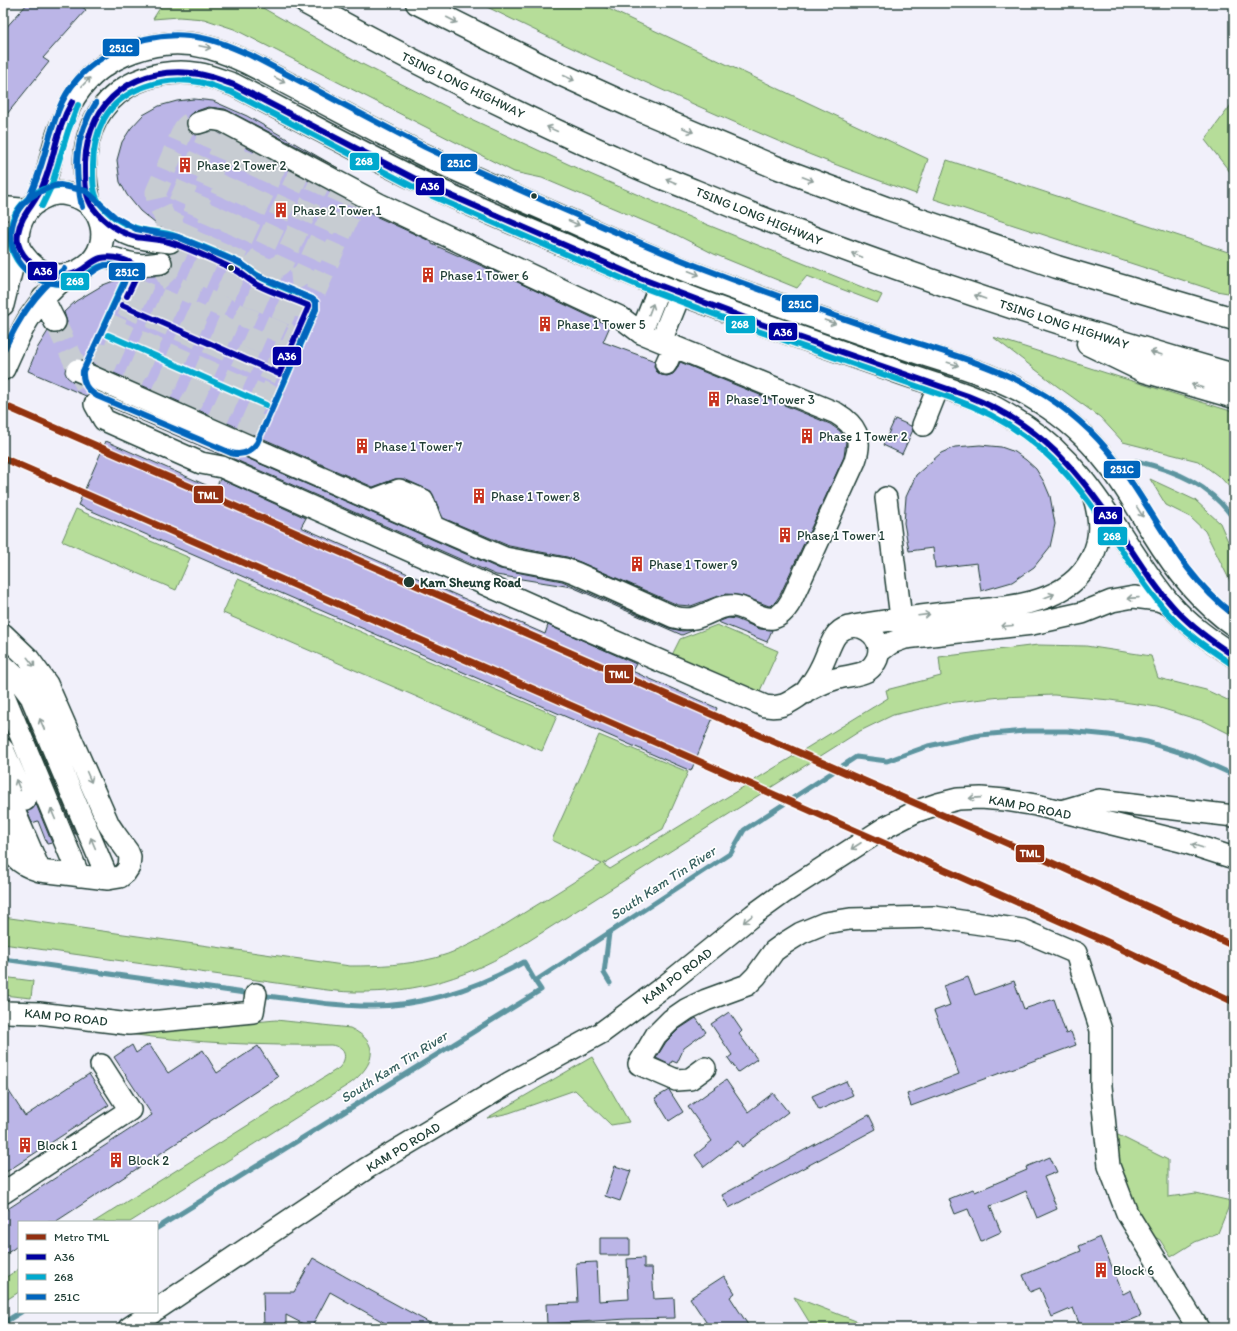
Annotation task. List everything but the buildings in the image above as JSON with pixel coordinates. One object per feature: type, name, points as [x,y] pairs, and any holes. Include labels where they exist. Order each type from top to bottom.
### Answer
[{"type":"main road","name":"TSING LONG HIGHWAY","points":[[306,3],[401,55],[526,117],[614,158],[750,214],[870,260],[1017,310],[1143,349],[1234,375]]},
{"type":"main road","points":[[417,3],[547,68],[633,107],[773,166],[894,211],[1058,267],[1234,319]]},
{"type":"main road","points":[[1234,625],[1188,582],[1170,560],[1119,479],[1092,444],[1060,416],[1024,392],[1009,384],[974,370],[904,348],[716,282],[600,234],[424,155],[252,65],[225,53],[205,47],[183,44],[155,45],[145,47],[129,52],[100,69],[86,81],[75,95],[60,128],[44,184],[13,238],[24,257],[32,265],[49,275],[69,275],[84,269],[91,262],[102,243],[100,221],[92,207],[85,179],[86,145],[95,120],[101,109],[120,91],[149,76],[182,72],[215,78],[234,85],[410,176],[502,219],[680,294],[898,372],[939,385],[980,401],[1026,427],[1055,449],[1079,475],[1091,490],[1150,578],[1171,605],[1200,633],[1234,656]]},
{"type":"main road","points":[[3,208],[31,206],[47,196],[59,193],[82,198],[92,207]]},
{"type":"main road","points":[[1017,310],[1144,371],[1234,397]]},
{"type":"street","points":[[77,370],[373,500],[399,490],[423,500],[433,526],[505,558],[565,569],[576,573],[674,617],[682,619],[698,618],[722,607],[735,606],[768,618],[774,618],[787,608],[791,601],[858,452],[857,434],[845,418],[714,362],[667,350],[620,317],[379,204],[223,121],[211,119],[198,123]]},
{"type":"street","points":[[92,207],[110,223],[127,234],[134,236],[164,237]]},
{"type":"street","points":[[3,305],[13,238]]},
{"type":"street","points":[[91,262],[99,258],[119,258],[133,268],[142,265],[161,263]]},
{"type":"street","points":[[4,369],[24,326],[43,298],[69,275]]},
{"type":"street","points":[[641,332],[660,285]]},
{"type":"street","points":[[667,350],[680,294]]},
{"type":"street","points":[[43,298],[55,322]]},
{"type":"street","points":[[923,425],[939,385]]},
{"type":"street","points":[[95,404],[104,420],[202,463],[222,467],[765,706],[775,707],[784,705],[831,680],[868,671],[873,666],[879,652],[875,637],[870,631],[863,627],[848,627]]},
{"type":"street","points":[[805,693],[821,668],[832,641],[841,630],[848,627],[901,618],[1011,606],[1043,598],[1066,588],[1075,582],[1085,570],[1094,555],[1097,544],[1099,522],[1097,506],[1091,490]]},
{"type":"street","points":[[886,498],[901,618]]},
{"type":"street","points":[[879,652],[891,643],[904,638],[1032,624],[1082,613],[1112,602],[1134,597],[1158,600],[1171,605]]},
{"type":"street","points":[[3,634],[28,658],[47,684],[109,824],[117,838],[128,852],[130,863],[125,873],[120,877],[108,879],[48,872],[27,867],[20,863],[14,856],[3,832]]},
{"type":"street","points":[[830,649],[831,656],[837,668],[845,673],[853,675]]},
{"type":"street","points":[[3,666],[16,677],[31,697],[108,879]]},
{"type":"street","points":[[3,693],[79,876]]},
{"type":"street","points":[[3,750],[48,872]]},
{"type":"street","points":[[3,785],[48,872]]},
{"type":"street","name":"KAM PO ROAD","points":[[158,1308],[367,1168],[510,1083],[598,1034],[666,985],[753,915],[782,894],[886,827],[917,812],[938,804],[958,799],[981,798],[1005,800],[1036,805],[1181,841],[1234,858]]},
{"type":"street","points":[[1060,811],[1099,800],[1234,816]]},
{"type":"street","points":[[705,1068],[690,1079],[676,1080],[639,1064],[656,1035],[671,1020],[687,1009],[706,1000],[747,985],[756,976],[774,951],[785,942],[801,933],[825,923],[850,919],[934,917],[1022,930],[1076,953],[1101,1030],[1101,1086],[1109,1166],[1127,1213],[1198,1328]]},
{"type":"street","name":"KAM PO ROAD","points":[[3,1012],[39,1013],[129,1024],[253,1012],[256,994]]},
{"type":"street","points":[[3,1193],[130,1110],[101,1065]]},
{"type":"street","points":[[129,1328],[152,1313]]},
{"type":"green space","points":[[163,3],[254,3],[362,64],[469,118],[583,171],[703,223],[882,295],[878,303],[807,276],[797,288],[714,254],[677,235],[542,178],[514,172],[234,29],[204,19],[179,17],[153,19]]},
{"type":"green space","points":[[479,3],[596,3],[928,159],[916,194],[811,155],[727,119],[561,43]]},
{"type":"green space","points":[[1234,101],[1234,177],[1205,140]]},
{"type":"green space","points":[[947,160],[1228,252],[1234,258],[1234,294],[1216,291],[934,199]]},
{"type":"green space","points":[[993,337],[1234,412],[1234,492],[1221,478],[1198,461],[1123,442],[1100,417]]},
{"type":"green space","points":[[1150,479],[1195,500],[1220,523],[1234,555],[1234,589],[1205,531],[1190,517],[1166,505]]},
{"type":"green space","points":[[76,509],[190,558],[176,590],[62,541]]},
{"type":"green space","points":[[238,579],[557,716],[542,751],[223,613]]},
{"type":"green space","points":[[717,625],[778,651],[759,693],[672,655],[680,639]]},
{"type":"green space","points":[[1038,645],[1086,646],[1151,656],[1158,678],[1206,690],[1234,703],[1234,736],[1206,722],[1157,707],[1110,700],[1054,695],[1001,697],[947,703],[893,715],[860,731],[503,956],[483,966],[443,981],[401,990],[379,992],[344,992],[3,944],[3,917],[350,966],[393,965],[435,958],[471,944],[482,938],[546,900],[602,864],[552,840],[599,735],[688,772],[663,829],[603,864],[610,869],[888,698],[886,690],[941,676],[939,657]]},
{"type":"green space","points":[[3,977],[33,981],[31,998],[3,995]]},
{"type":"green space","points":[[276,1020],[350,1028],[367,1040],[371,1054],[365,1069],[351,1083],[132,1221],[96,1221],[339,1068],[345,1056],[340,1048],[331,1045],[229,1043],[178,1040],[128,1034]]},
{"type":"green space","points":[[592,1057],[629,1122],[611,1125],[575,1090],[509,1113],[487,1118]]},
{"type":"green space","points":[[1112,1132],[1168,1160],[1168,1197],[1196,1193],[1231,1201],[1218,1233],[1195,1242],[1171,1257],[1160,1240],[1146,1232],[1131,1198],[1125,1175],[1099,1155]]},
{"type":"green space","points":[[18,1270],[18,1293],[3,1302],[3,1279]]},
{"type":"green space","points":[[794,1297],[874,1328],[813,1328]]},
{"type":"waterway","points":[[1136,461],[1165,469],[1203,488],[1214,497],[1234,519]]},
{"type":"waterway","name":"South Kam Tin River","points":[[158,1227],[541,990],[535,981],[731,853],[744,830],[856,757],[887,761],[928,746],[980,735],[1025,731],[1067,731],[1109,735],[1147,742],[1192,756],[1234,775]]},
{"type":"waterway","points":[[609,933],[604,973],[610,983]]},
{"type":"waterway","points":[[3,959],[252,994]]},
{"type":"waterway","points":[[259,995],[345,1005],[394,1005],[452,993],[488,980],[524,962],[535,981]]},
{"type":"waterway","name":"South Kam Tin River","points":[[3,1323],[19,1313]]},
{"type":"tunnel","points":[[166,228],[165,218],[156,198],[156,192],[182,132],[189,124],[195,123],[287,165]]},
{"type":"tunnel","points":[[164,230],[172,218],[211,130]]},
{"type":"tunnel","points":[[173,237],[188,226],[222,149],[229,142],[236,142]]},
{"type":"tunnel","points":[[195,253],[243,145]]},
{"type":"tunnel","points":[[210,259],[259,152]]},
{"type":"tunnel","points":[[229,268],[278,161]]},
{"type":"tunnel","points":[[247,269],[254,265],[261,255],[300,171]]},
{"type":"tunnel","points":[[238,271],[262,271],[273,269],[283,262],[321,180]]},
{"type":"tunnel","points":[[229,443],[243,446],[250,440],[353,207],[354,198],[352,195],[334,186]]},
{"type":"tunnel","points":[[262,270],[285,280],[295,279],[300,276],[305,271],[343,189]]},
{"type":"tunnel","points":[[170,242],[238,271],[252,282],[274,291]]},
{"type":"tunnel","points":[[161,263],[179,265],[298,317],[303,316],[306,313]]},
{"type":"tunnel","points":[[163,263],[167,276],[177,287],[284,334],[293,335],[298,331]]},
{"type":"tunnel","points":[[101,389],[93,383],[91,374],[136,273]]},
{"type":"tunnel","points":[[131,286],[277,350],[285,351],[291,348]]},
{"type":"tunnel","points":[[122,305],[279,374]]},
{"type":"tunnel","points":[[55,322],[86,386]]},
{"type":"tunnel","points":[[111,328],[269,398]]},
{"type":"tunnel","points":[[104,346],[261,416]]},
{"type":"tunnel","points":[[95,364],[253,433]]},
{"type":"metro line","name":"TML","points":[[3,405],[1050,862],[1234,946]]},
{"type":"metro line","name":"TML","points":[[3,458],[696,760],[1105,941],[1234,1002]]},
{"type":"transit line","name":"251C","points":[[28,199],[38,176],[62,102],[72,86],[84,72],[115,50],[152,38],[189,36],[220,43],[250,55],[425,147],[644,245],[771,293],[991,369],[1046,396],[1079,421],[1099,440],[1125,473],[1186,566],[1216,600],[1234,615]]},
{"type":"transit line","name":"A36","points":[[122,305],[279,374],[309,306],[262,287],[239,272],[186,248],[161,240],[136,237],[124,233],[103,218],[94,209],[88,199],[85,169],[88,140],[96,120],[106,104],[120,90],[137,81],[156,75],[177,72],[212,77],[234,85],[427,185],[640,278],[761,324],[968,396],[993,407],[1016,420],[1037,435],[1055,451],[1089,489],[1147,574],[1169,602],[1197,630],[1234,656]]},
{"type":"transit line","name":"268","points":[[312,299],[262,278],[232,259],[217,252],[171,235],[142,230],[123,223],[107,211],[96,197],[93,182],[93,160],[94,148],[99,130],[104,119],[112,108],[122,99],[146,86],[172,81],[199,82],[231,92],[423,192],[637,285],[758,331],[977,408],[1018,431],[1053,460],[1084,495],[1138,575],[1164,609],[1186,632],[1230,663]]},
{"type":"transit line","name":"A36","points":[[72,102],[62,122],[43,185],[22,220],[18,233],[19,248],[28,260],[40,270],[61,276],[76,273],[101,258],[110,257],[131,263],[134,266],[136,273],[135,280],[127,296]]},
{"type":"transit line","name":"251C","points":[[82,207],[79,193],[77,166],[78,153],[83,128],[96,103]]},
{"type":"transit line","name":"268","points":[[42,206],[51,187],[68,131],[78,105]]},
{"type":"transit line","name":"251C","points":[[57,185],[41,191],[31,197],[19,209],[11,233],[12,244],[22,265],[30,274],[41,280],[53,283],[68,283],[78,280],[105,265],[115,266],[127,271],[124,283],[83,371],[84,383],[88,389],[97,396],[231,453],[242,454],[252,449],[257,443],[316,309],[316,302],[256,275],[242,264],[178,237],[136,229],[115,217],[86,191],[60,185]]},
{"type":"transit line","name":"268","points":[[66,186],[55,186],[44,189],[26,200],[19,208],[11,228],[10,240],[12,250],[17,260],[32,275],[52,283],[63,284],[77,281],[98,267],[105,265],[113,265],[124,269],[127,275],[104,325]]},
{"type":"transit line","name":"251C","points":[[3,352],[21,317],[28,307],[44,288],[64,269]]},
{"type":"transit line","name":"268","points":[[276,401],[316,309]]},
{"type":"transit line","name":"268","points":[[108,335],[266,405]]},
{"type":"place","name":"Phase 2 Tower 2","points":[[185,165]]},
{"type":"place","name":"Phase 2 Tower 1","points":[[281,210]]},
{"type":"place","name":"Phase 1 Tower 6","points":[[428,275]]},
{"type":"place","name":"Phase 1 Tower 5","points":[[545,324]]},
{"type":"place","name":"Phase 1 Tower 3","points":[[714,399]]},
{"type":"place","name":"Phase 1 Tower 2","points":[[807,436]]},
{"type":"place","name":"Phase 1 Tower 7","points":[[362,446]]},
{"type":"place","name":"Phase 1 Tower 8","points":[[479,496]]},
{"type":"place","name":"Phase 1 Tower 1","points":[[785,535]]},
{"type":"place","name":"Phase 1 Tower 9","points":[[637,564]]},
{"type":"place","name":"Kam Sheung Road","points":[[409,582]]},
{"type":"place","name":"Block 1","points":[[25,1145]]},
{"type":"place","name":"Block 2","points":[[116,1160]]},
{"type":"place","name":"Block 6","points":[[1101,1270]]}]
